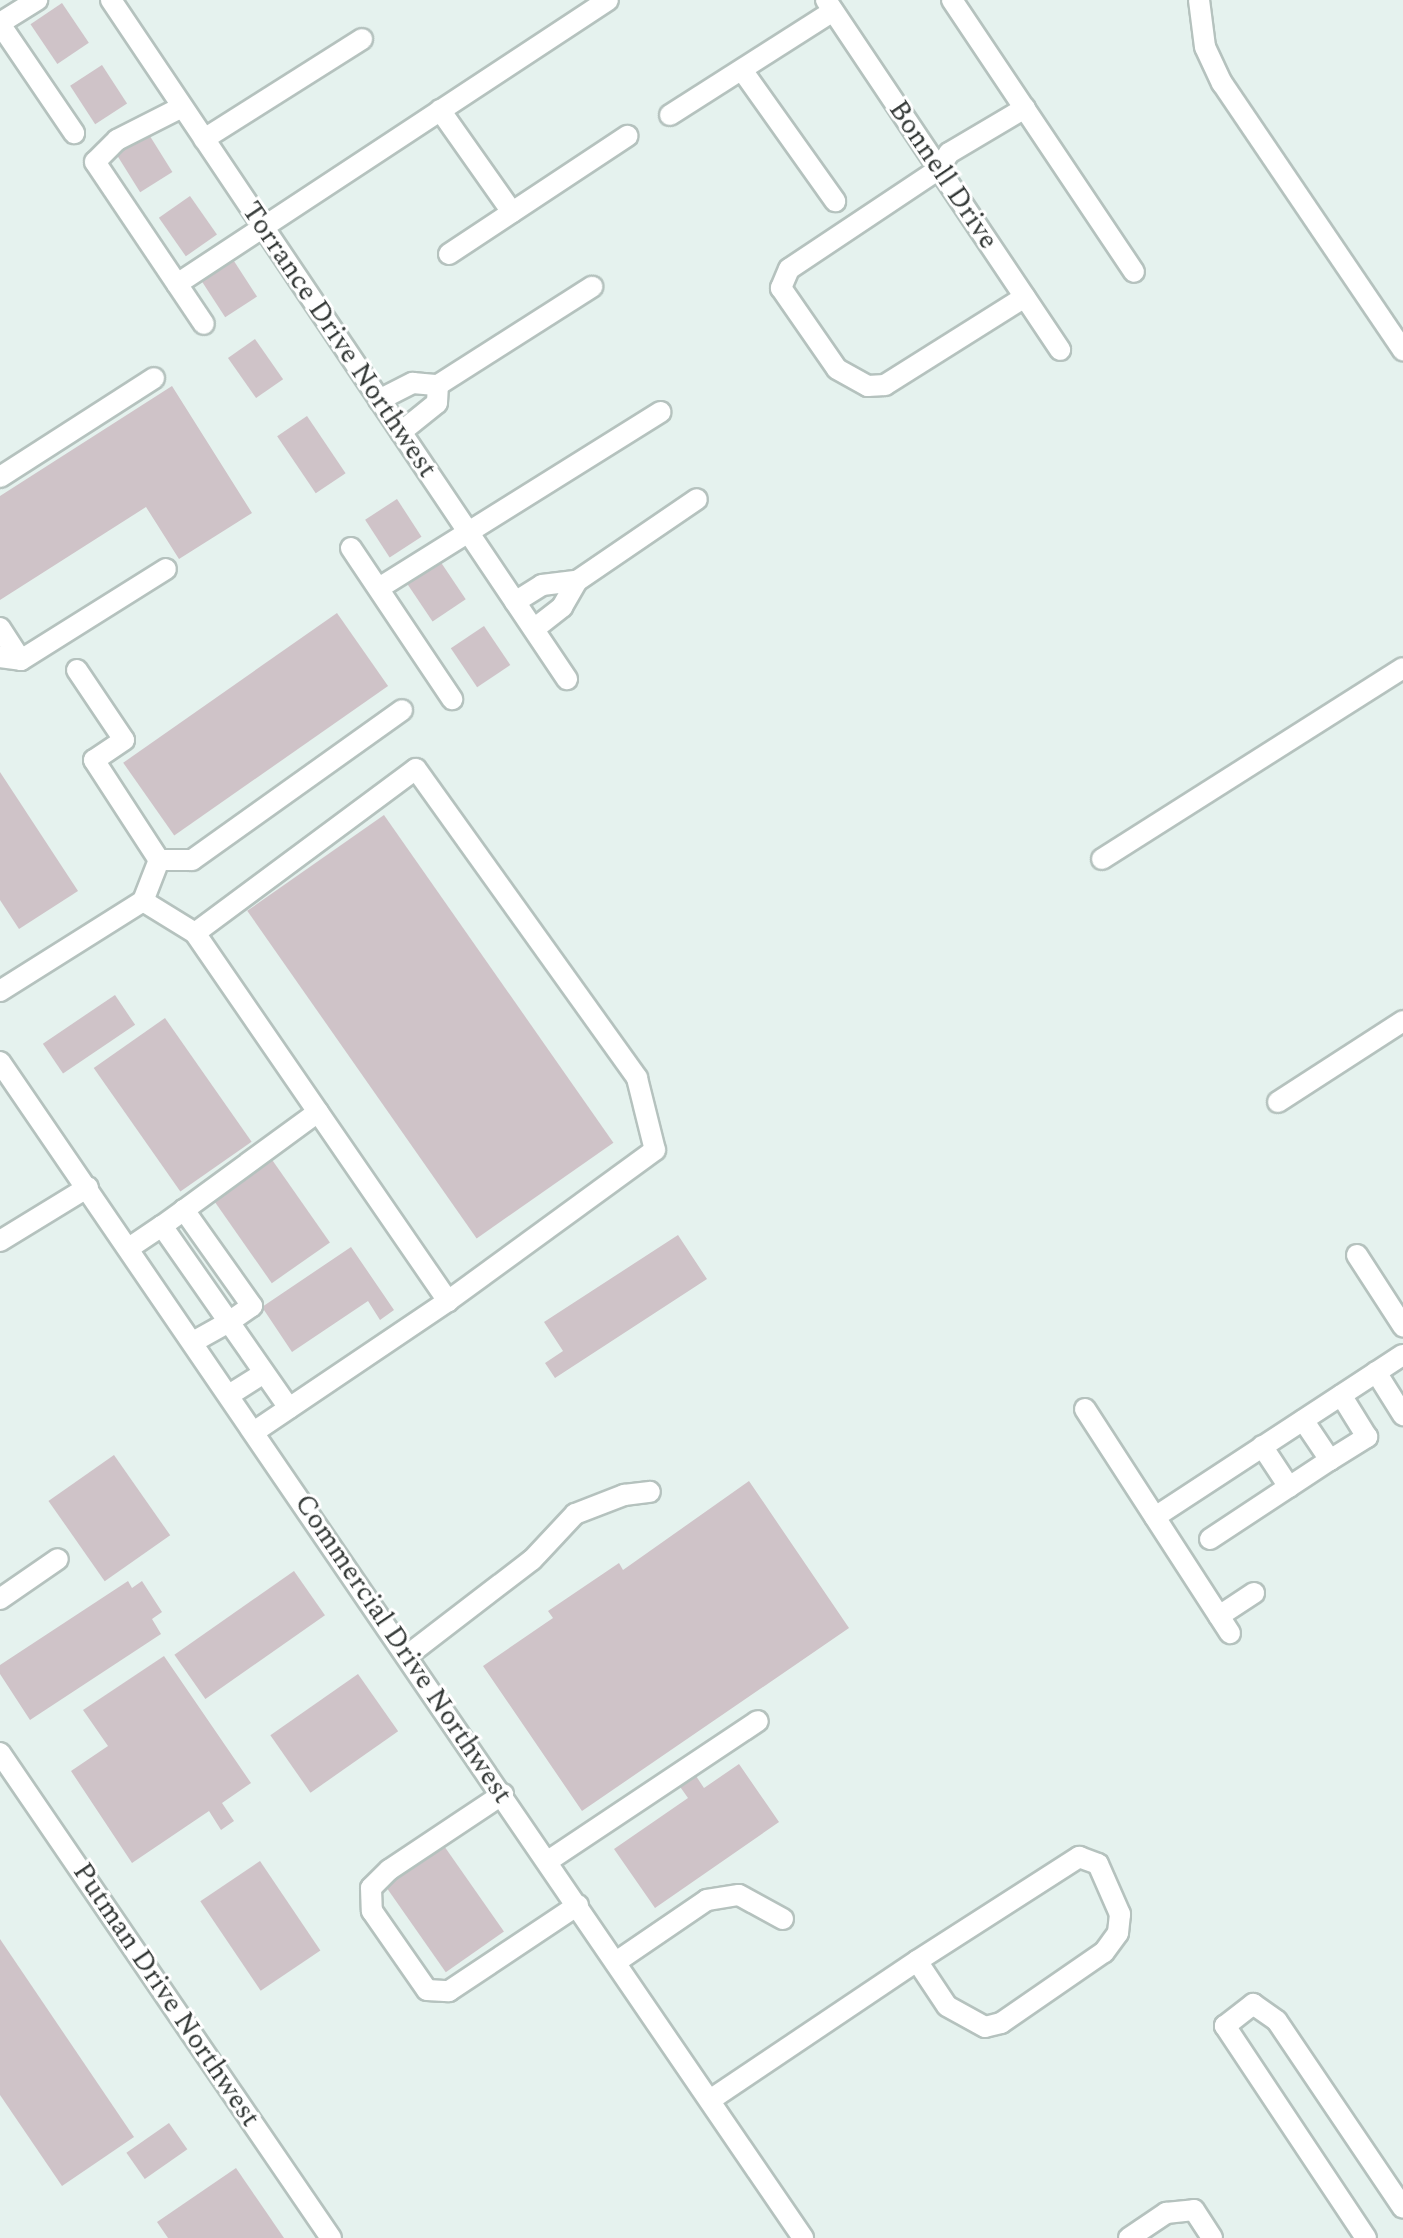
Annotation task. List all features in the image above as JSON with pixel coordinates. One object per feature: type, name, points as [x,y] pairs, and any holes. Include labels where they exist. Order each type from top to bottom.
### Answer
[{"type":"street","points":[[37,0],[0,24],[74,133]]},
{"type":"street","points":[[177,284],[608,0]]},
{"type":"street","points":[[952,0],[1134,272]]},
{"type":"street","points":[[1199,0],[1205,47],[1222,83],[1403,350]]},
{"type":"street","name":"Torrance Drive Northwest","points":[[121,3],[182,107],[567,679]]},
{"type":"street","points":[[670,115],[742,70],[830,5]]},
{"type":"street","name":"Bonnell Drive","points":[[830,5],[1060,350]]},
{"type":"street","points":[[204,139],[362,39]]},
{"type":"street","points":[[742,70],[835,201]]},
{"type":"street","points":[[182,107],[117,140],[95,162],[204,324]]},
{"type":"street","points":[[1025,108],[949,153],[939,169],[789,269],[781,288],[837,369],[868,386],[885,385],[1025,297]]},
{"type":"street","points":[[440,110],[512,212]]},
{"type":"street","points":[[449,254],[627,136]]},
{"type":"street","points":[[379,400],[413,383],[438,385],[592,287]]},
{"type":"street","points":[[0,477],[154,378]]},
{"type":"street","points":[[401,432],[437,403],[438,385]]},
{"type":"street","points":[[379,588],[661,412]]},
{"type":"street","points":[[534,629],[562,607],[577,581],[697,499]]},
{"type":"street","points":[[351,548],[452,699]]},
{"type":"street","points":[[0,628],[10,658],[166,569]]},
{"type":"street","points":[[515,602],[542,585],[577,581]]},
{"type":"street","points":[[1102,859],[1403,668]]},
{"type":"street","points":[[77,670],[124,740],[94,760],[159,860]]},
{"type":"street","points":[[159,860],[192,860],[402,710]]},
{"type":"street","points":[[195,933],[416,769],[637,1078],[655,1150],[448,1301],[254,1432]]},
{"type":"street","points":[[0,991],[143,901],[159,860]]},
{"type":"street","points":[[143,901],[195,933],[448,1301]]},
{"type":"street","points":[[1278,1102],[1403,1021]]},
{"type":"street","name":"Commercial Drive Northwest","points":[[0,1062],[503,1794],[803,2238]]},
{"type":"street","points":[[129,1248],[318,1112]]},
{"type":"street","points":[[0,1241],[88,1187]]},
{"type":"street","points":[[184,1210],[252,1306],[193,1342]]},
{"type":"street","points":[[162,1226],[289,1408]]},
{"type":"street","points":[[1357,1255],[1400,1314]]},
{"type":"street","points":[[1155,1517],[1403,1355]]},
{"type":"street","points":[[1376,1372],[1403,1415]]},
{"type":"street","points":[[229,1395],[264,1373]]},
{"type":"street","points":[[1210,1539],[1367,1437],[1341,1395]]},
{"type":"street","points":[[1085,1409],[1224,1624],[1254,1593]]},
{"type":"street","points":[[1303,1420],[1330,1460]]},
{"type":"street","points":[[1262,1446],[1289,1487]]},
{"type":"street","points":[[408,1655],[532,1560],[575,1514],[624,1495],[650,1492]]},
{"type":"street","points":[[0,1599],[58,1559]]},
{"type":"street","points":[[548,1861],[758,1721]]},
{"type":"street","name":"Putman Drive Northwest","points":[[0,1753],[331,2238]]},
{"type":"street","points":[[503,1794],[389,1870],[371,1888],[372,1911],[427,1990],[449,1991],[578,1905]]},
{"type":"street","points":[[710,2100],[917,1961],[1079,1857],[1098,1864],[1107,1877],[1120,1914],[1118,1933],[1104,1952],[1001,2023],[985,2027],[947,2006],[917,1961]]},
{"type":"street","points":[[616,1962],[707,1900],[739,1895],[783,1919]]},
{"type":"street","points":[[1366,2238],[1225,2026],[1253,2004],[1277,2021],[1403,2208]]},
{"type":"street","points":[[1129,2238],[1166,2213],[1194,2210],[1212,2238]]},
{"type":"building","points":[[62,3],[89,43],[57,64],[30,24]]},
{"type":"building","points":[[102,65],[127,104],[95,124],[70,86]]},
{"type":"building","points":[[148,133],[172,172],[140,192],[116,153]]},
{"type":"building","points":[[190,196],[217,235],[186,256],[159,218]]},
{"type":"building","points":[[232,258],[257,297],[225,317],[200,279]]},
{"type":"building","points":[[255,339],[283,379],[256,398],[228,358]]},
{"type":"building","points":[[172,386],[252,513],[179,559],[146,507],[0,600],[0,496]]},
{"type":"building","points":[[307,416],[346,473],[316,493],[277,436]]},
{"type":"building","points":[[397,499],[422,537],[390,557],[365,520]]},
{"type":"building","points":[[440,561],[466,599],[433,622],[407,583]]},
{"type":"building","points":[[337,613],[388,686],[174,836],[123,763]]},
{"type":"building","points":[[484,626],[510,665],[477,687],[451,648]]},
{"type":"building","points":[[0,772],[78,891],[19,929],[0,900]]},
{"type":"building","points":[[384,815],[613,1143],[477,1238],[247,911]]},
{"type":"building","points":[[115,995],[135,1025],[63,1073],[43,1044]]},
{"type":"building","points":[[165,1018],[252,1142],[180,1192],[94,1068]]},
{"type":"building","points":[[268,1154],[330,1242],[272,1283],[210,1195]]},
{"type":"building","points":[[678,1235],[707,1279],[555,1378],[545,1363],[563,1351],[544,1322]]},
{"type":"building","points":[[351,1247],[394,1310],[380,1320],[368,1301],[292,1352],[262,1307]]},
{"type":"building","points":[[114,1455],[170,1535],[105,1581],[48,1501]]},
{"type":"building","points":[[749,1481],[849,1628],[582,1811],[483,1666],[553,1618],[548,1611],[619,1563],[623,1570]]},
{"type":"building","points":[[294,1571],[325,1615],[205,1699],[174,1655]]},
{"type":"building","points":[[128,1581],[132,1588],[142,1581],[162,1612],[152,1619],[161,1634],[30,1720],[0,1674],[0,1665]]},
{"type":"building","points":[[164,1656],[251,1783],[222,1803],[234,1821],[221,1830],[209,1811],[132,1863],[71,1771],[108,1746],[83,1710]]},
{"type":"building","points":[[358,1674],[398,1731],[311,1793],[270,1735]]},
{"type":"building","points":[[739,1764],[779,1822],[655,1908],[614,1849],[688,1798],[676,1781],[692,1770],[704,1788]]},
{"type":"building","points":[[442,1843],[504,1931],[446,1972],[384,1884]]},
{"type":"building","points":[[260,1861],[320,1951],[261,1991],[200,1901]]},
{"type":"building","points":[[0,1939],[134,2137],[62,2186],[0,2095]]},
{"type":"building","points":[[169,2123],[187,2149],[145,2179],[126,2153]]},
{"type":"building","points":[[236,2168],[284,2238],[168,2238],[157,2222]]}]
